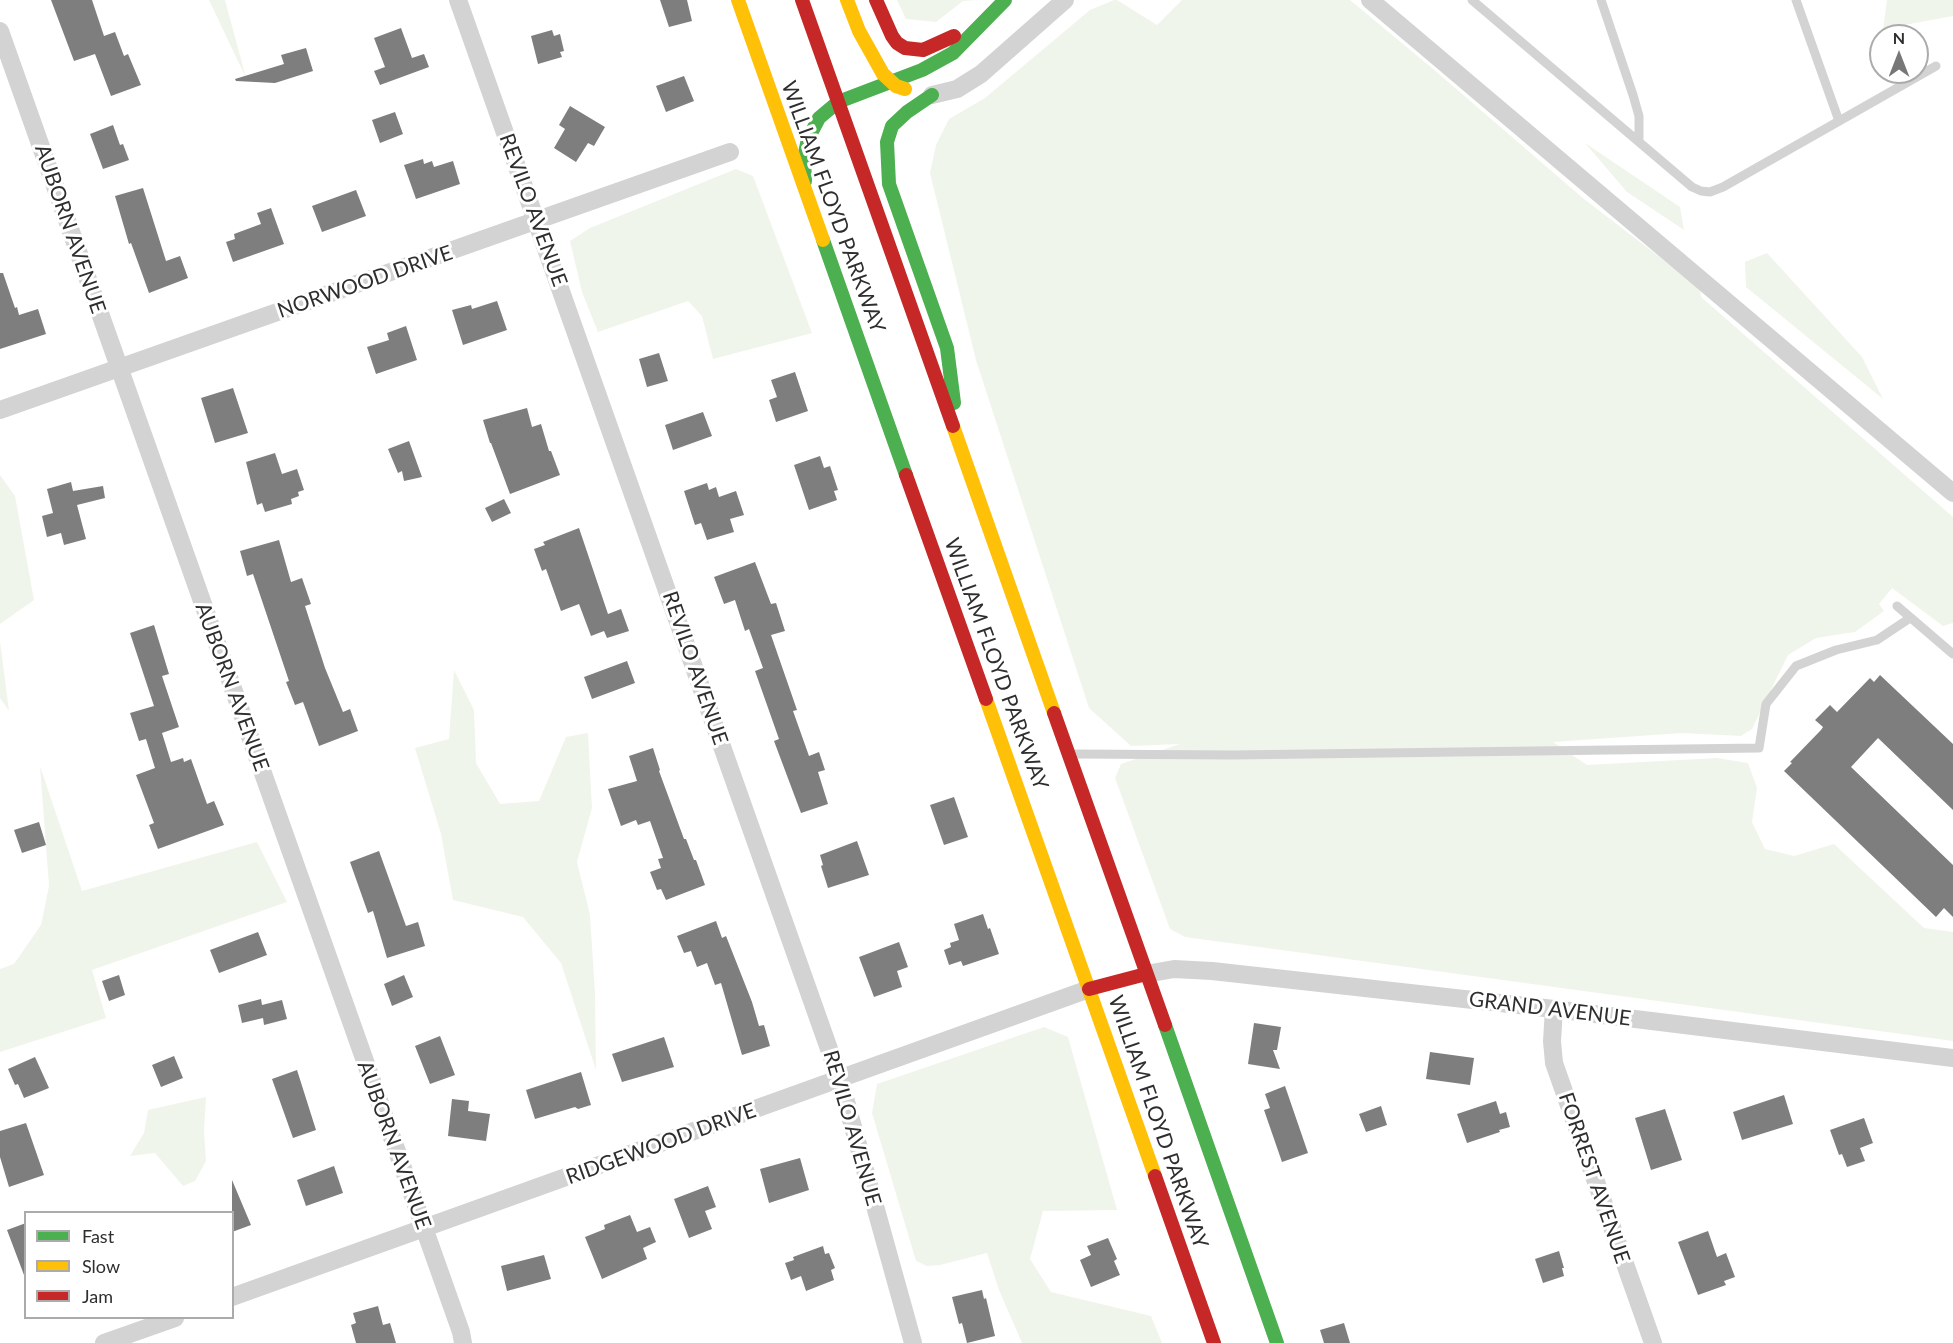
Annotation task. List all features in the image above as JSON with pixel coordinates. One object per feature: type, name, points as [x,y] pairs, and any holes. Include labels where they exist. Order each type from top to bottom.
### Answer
[{"type":"main road","name":"WILLIAM FLOYD PARKWAY","points":[[738,0],[1214,1343]]},
{"type":"main road","name":"WILLIAM FLOYD PARKWAY","points":[[802,0],[1277,1343]]},
{"type":"main road","points":[[847,0],[859,30],[883,74],[896,86],[922,95],[932,95]]},
{"type":"main road","points":[[876,0],[897,43],[914,50],[924,50],[956,36],[1004,0]]},
{"type":"main road","points":[[806,193],[804,158],[808,139],[819,118],[838,102],[922,70],[953,53],[1004,0]]},
{"type":"main road","points":[[932,95],[907,112],[892,126],[887,142],[889,184],[947,348],[959,442]]},
{"type":"main road","points":[[1089,989],[1146,974]]},
{"type":"street","name":"REVILO AVENUE","points":[[458,0],[840,1080],[913,1343]]},
{"type":"street","points":[[932,95],[957,89],[981,74],[1065,0]]},
{"type":"street","points":[[1370,0],[1953,493]]},
{"type":"street","name":"AUBORN AVENUE","points":[[0,31],[463,1343]]},
{"type":"street","name":"NORWOOD DRIVE","points":[[0,410],[730,152]]},
{"type":"street","name":"GRAND AVENUE","points":[[1146,974],[1174,969],[1212,971],[1554,1009],[1953,1058]]},
{"type":"street","name":"RIDGEWOOD DRIVE","points":[[234,1296],[1089,989]]},
{"type":"street","name":"FORREST AVENUE","points":[[1554,1009],[1552,1041],[1554,1063],[1653,1343]]},
{"type":"street","points":[[104,1343],[170,1319]]},
{"type":"lane","points":[[1472,0],[1692,187],[1701,191],[1710,192],[1723,187],[1936,66]]},
{"type":"lane","points":[[1601,0],[1639,116],[1639,142]]},
{"type":"lane","points":[[1796,0],[1839,121]]},
{"type":"lane","points":[[1897,606],[1953,654]]},
{"type":"lane","points":[[1069,754],[1233,755],[1759,748],[1766,704],[1796,666],[1836,650],[1877,640],[1910,618]]},
{"type":"shaded area","points":[[209,0],[225,0],[246,78]]},
{"type":"shaded area","points":[[897,0],[977,0],[963,1],[936,22],[906,19]]},
{"type":"shaded area","points":[[1114,0],[1157,25],[1182,0],[1350,0],[1584,199],[1700,288],[1701,297],[1953,517],[1953,623],[1943,626],[1892,588],[1879,604],[1884,611],[1855,632],[1816,638],[1788,655],[1752,729],[1741,736],[1682,733],[1553,742],[1587,765],[1717,758],[1748,763],[1757,788],[1752,822],[1765,849],[1794,856],[1834,844],[1924,928],[1953,932],[1953,1041],[1185,937],[1170,929],[1115,778],[1121,764],[1180,744],[1131,746],[1089,708],[976,360],[930,173],[936,145],[949,119],[985,98],[1090,10]]},
{"type":"shaded area","points":[[1887,0],[1953,0],[1953,16],[1910,24],[1884,24]]},
{"type":"shaded area","points":[[1585,143],[1680,207],[1684,230],[1627,192]]},
{"type":"shaded area","points":[[736,169],[753,176],[812,333],[713,359],[702,316],[688,301],[598,332],[582,292],[570,241],[590,228]]},
{"type":"shaded area","points":[[1767,253],[1862,357],[1883,399],[1746,287],[1745,262]]},
{"type":"shaded area","points":[[0,475],[15,496],[34,600],[0,624]]},
{"type":"shaded area","points":[[0,641],[9,711],[0,698]]},
{"type":"shaded area","points":[[454,670],[474,710],[476,763],[500,804],[539,801],[566,737],[588,733],[592,808],[577,862],[590,915],[595,993],[596,1070],[561,963],[523,917],[453,900],[441,834],[415,748],[449,739]]},
{"type":"shaded area","points":[[40,766],[82,891],[257,842],[287,902],[92,970],[106,1018],[0,1052],[0,969],[14,964],[41,925],[49,886]]},
{"type":"shaded area","points":[[1044,1027],[1068,1037],[1117,1210],[1043,1211],[1030,1259],[1051,1292],[1151,1316],[1162,1343],[1022,1343],[999,1290],[987,1253],[940,1265],[927,1266],[916,1261],[872,1113],[877,1084]]},
{"type":"shaded area","points":[[206,1097],[204,1131],[206,1161],[195,1181],[183,1186],[155,1153],[130,1156],[144,1133],[148,1110]]},
{"type":"building","points":[[51,0],[92,0],[104,36],[115,32],[124,56],[128,54],[141,85],[111,96],[95,54],[74,61]]},
{"type":"building","points":[[660,0],[687,0],[692,21],[669,27]]},
{"type":"building","points":[[401,28],[412,58],[424,54],[429,67],[380,85],[374,71],[385,67],[374,38]]},
{"type":"building","points":[[552,30],[554,36],[560,34],[564,51],[560,52],[562,57],[538,64],[531,36]]},
{"type":"building","points":[[306,48],[313,71],[275,83],[236,81],[235,79],[284,64],[281,55]]},
{"type":"building","points":[[684,76],[694,101],[666,112],[656,86]]},
{"type":"building","points":[[570,106],[605,127],[594,146],[588,143],[576,162],[554,148],[565,129],[559,125]]},
{"type":"building","points":[[395,112],[403,134],[380,143],[372,120]]},
{"type":"building","points":[[113,125],[120,145],[123,144],[129,160],[103,169],[90,134]]},
{"type":"building","points":[[423,159],[424,164],[432,161],[434,167],[453,161],[460,184],[416,199],[404,165]]},
{"type":"building","points":[[143,188],[166,261],[180,256],[188,278],[149,293],[131,243],[129,244],[115,196]]},
{"type":"building","points":[[356,190],[366,216],[322,232],[312,206]]},
{"type":"building","points":[[271,208],[284,244],[233,262],[226,242],[235,239],[234,234],[261,224],[257,213]]},
{"type":"building","points":[[0,273],[3,273],[19,315],[38,309],[46,334],[0,349]]},
{"type":"building","points":[[497,301],[507,330],[463,345],[452,310],[471,305],[472,309]]},
{"type":"building","points":[[406,326],[417,360],[376,374],[367,347],[389,340],[387,333]]},
{"type":"building","points":[[659,353],[668,381],[647,387],[639,359]]},
{"type":"building","points":[[795,372],[808,411],[776,422],[769,400],[777,397],[771,380]]},
{"type":"building","points":[[233,388],[248,433],[215,443],[201,398]]},
{"type":"building","points":[[527,408],[532,427],[541,424],[549,451],[551,451],[560,475],[510,494],[483,420]]},
{"type":"building","points":[[703,412],[712,436],[673,450],[665,425]]},
{"type":"building","points":[[409,441],[422,477],[404,481],[402,471],[398,473],[388,449]]},
{"type":"building","points":[[275,453],[282,474],[297,469],[304,490],[298,492],[299,496],[291,499],[292,504],[265,512],[262,503],[257,505],[246,462]]},
{"type":"building","points":[[820,456],[824,468],[830,466],[838,490],[834,491],[837,500],[809,510],[794,465]]},
{"type":"building","points":[[71,482],[73,491],[103,486],[105,498],[77,505],[86,539],[64,545],[61,533],[47,537],[42,516],[53,513],[47,489]]},
{"type":"building","points":[[707,483],[709,490],[716,487],[719,497],[736,491],[744,515],[730,519],[734,532],[707,540],[701,523],[695,525],[684,491]]},
{"type":"building","points":[[504,499],[511,513],[492,522],[485,508]]},
{"type":"building","points":[[579,528],[608,614],[621,609],[629,631],[607,638],[604,631],[591,636],[579,604],[561,611],[546,569],[542,571],[534,549],[545,545],[543,542]]},
{"type":"building","points":[[279,540],[291,582],[302,578],[311,604],[305,606],[325,668],[343,712],[350,709],[358,731],[319,746],[303,702],[295,705],[253,574],[247,576],[240,551]]},
{"type":"building","points":[[755,562],[771,604],[776,603],[785,631],[771,635],[797,710],[793,711],[809,756],[819,752],[825,770],[818,772],[828,804],[801,813],[774,741],[779,739],[755,671],[763,668],[749,629],[745,631],[735,600],[724,604],[714,577]]},
{"type":"building","points":[[154,625],[169,674],[162,676],[179,727],[162,733],[171,762],[183,758],[184,762],[191,759],[207,804],[214,801],[224,825],[158,849],[149,825],[154,823],[136,775],[155,768],[146,739],[139,741],[130,713],[154,706],[130,633]]},
{"type":"building","points":[[627,661],[635,683],[592,699],[584,677]]},
{"type":"building","points":[[1880,675],[1953,744],[1953,810],[1878,738],[1851,767],[1953,865],[1953,917],[1944,908],[1936,917],[1784,771],[1821,730],[1823,727],[1815,720],[1830,705],[1837,712],[1870,678],[1874,682]]},
{"type":"building","points":[[653,748],[684,839],[696,860],[705,885],[666,900],[661,889],[657,890],[650,872],[661,868],[658,859],[663,858],[650,821],[638,825],[636,820],[621,826],[608,789],[637,781],[629,756]]},
{"type":"building","points":[[954,797],[968,837],[944,845],[930,805]]},
{"type":"building","points":[[39,822],[46,845],[22,853],[14,830]]},
{"type":"building","points":[[857,841],[869,875],[828,888],[820,855]]},
{"type":"building","points":[[379,851],[406,926],[418,922],[425,946],[387,958],[373,911],[368,913],[350,862]]},
{"type":"building","points":[[983,914],[999,954],[963,966],[961,961],[949,965],[944,950],[951,947],[950,943],[959,940],[954,924]]},
{"type":"building","points":[[716,921],[722,938],[726,936],[759,1026],[764,1025],[770,1046],[742,1055],[721,983],[715,985],[707,963],[697,967],[691,951],[684,953],[677,936]]},
{"type":"building","points":[[258,932],[267,955],[219,973],[210,950]]},
{"type":"building","points":[[899,942],[908,967],[897,971],[902,987],[874,997],[859,957]]},
{"type":"building","points":[[119,975],[125,995],[109,1001],[102,981]]},
{"type":"building","points":[[404,975],[413,997],[392,1006],[384,984]]},
{"type":"building","points":[[261,999],[262,1005],[282,1000],[287,1019],[264,1025],[263,1018],[242,1023],[238,1005]]},
{"type":"building","points":[[1254,1023],[1281,1027],[1277,1050],[1273,1050],[1280,1069],[1248,1064]]},
{"type":"building","points":[[440,1036],[455,1075],[430,1084],[415,1046]]},
{"type":"building","points":[[664,1037],[674,1067],[622,1082],[612,1054]]},
{"type":"building","points":[[1430,1052],[1474,1058],[1470,1085],[1426,1079]]},
{"type":"building","points":[[174,1056],[183,1078],[161,1087],[152,1065]]},
{"type":"building","points":[[35,1057],[49,1088],[24,1098],[8,1069]]},
{"type":"building","points":[[297,1070],[316,1130],[293,1138],[272,1079]]},
{"type":"building","points":[[581,1072],[591,1105],[578,1109],[575,1107],[535,1119],[526,1090]]},
{"type":"building","points":[[1285,1086],[1308,1153],[1282,1162],[1264,1110],[1270,1108],[1265,1094]]},
{"type":"building","points":[[1784,1095],[1793,1124],[1742,1140],[1733,1112]]},
{"type":"building","points":[[452,1099],[469,1101],[468,1111],[490,1114],[486,1141],[448,1136]]},
{"type":"building","points":[[1496,1101],[1500,1114],[1506,1112],[1510,1127],[1467,1143],[1457,1114]]},
{"type":"building","points":[[1381,1106],[1387,1125],[1366,1132],[1359,1114]]},
{"type":"building","points":[[1665,1109],[1682,1160],[1651,1170],[1635,1118]]},
{"type":"building","points":[[1864,1118],[1873,1143],[1860,1148],[1865,1161],[1847,1167],[1842,1154],[1839,1155],[1830,1130]]},
{"type":"building","points":[[26,1123],[44,1175],[9,1187],[0,1157],[0,1131]]},
{"type":"building","points":[[800,1158],[809,1190],[769,1203],[760,1169]]},
{"type":"building","points":[[334,1166],[343,1193],[306,1206],[297,1180]]},
{"type":"building","points":[[232,1180],[251,1225],[234,1231],[234,1211],[232,1211]]},
{"type":"building","points":[[708,1186],[716,1207],[705,1211],[712,1229],[689,1238],[674,1199]]},
{"type":"building","points":[[630,1215],[637,1232],[650,1227],[656,1242],[643,1248],[647,1259],[602,1279],[585,1237],[605,1229],[604,1225]]},
{"type":"building","points":[[24,1224],[24,1275],[7,1230]]},
{"type":"building","points":[[1708,1231],[1717,1257],[1726,1253],[1735,1277],[1724,1281],[1726,1285],[1698,1295],[1678,1242]]},
{"type":"building","points":[[1108,1238],[1117,1259],[1114,1261],[1120,1275],[1091,1287],[1080,1260],[1091,1255],[1087,1246]]},
{"type":"building","points":[[823,1246],[825,1254],[829,1253],[835,1268],[831,1270],[834,1280],[806,1291],[801,1276],[791,1280],[785,1263],[794,1260],[793,1257]]},
{"type":"building","points":[[1559,1251],[1564,1276],[1543,1283],[1535,1259]]},
{"type":"building","points":[[544,1255],[551,1279],[507,1291],[501,1266]]},
{"type":"building","points":[[982,1290],[995,1336],[967,1343],[952,1297]]},
{"type":"building","points":[[378,1306],[383,1325],[390,1323],[396,1343],[356,1343],[351,1325],[356,1323],[353,1313]]},
{"type":"building","points":[[1344,1323],[1350,1343],[1324,1343],[1320,1330]]},
{"type":"traffic: fast","points":[[805,181],[804,158],[808,139],[819,118],[838,102],[922,70],[953,53],[1005,0]]},
{"type":"traffic: fast","points":[[932,95],[907,112],[892,126],[887,142],[889,184],[947,348],[954,403]]},
{"type":"traffic: fast","points":[[823,240],[906,475]]},
{"type":"traffic: fast","points":[[1165,1025],[1277,1343]]},
{"type":"traffic: slow","points":[[738,0],[823,240]]},
{"type":"traffic: slow","points":[[847,0],[859,31],[883,74],[896,86],[905,89]]},
{"type":"traffic: slow","points":[[953,426],[1054,713]]},
{"type":"traffic: slow","points":[[986,699],[1155,1176]]},
{"type":"traffic: jam","points":[[802,0],[953,426]]},
{"type":"traffic: jam","points":[[876,0],[892,36],[905,48],[923,50],[954,36]]},
{"type":"traffic: jam","points":[[906,475],[986,699]]},
{"type":"traffic: jam","points":[[1054,713],[1165,1025]]},
{"type":"traffic: jam","points":[[1089,989],[1146,974]]},
{"type":"traffic: jam","points":[[1155,1176],[1214,1343]]}]
